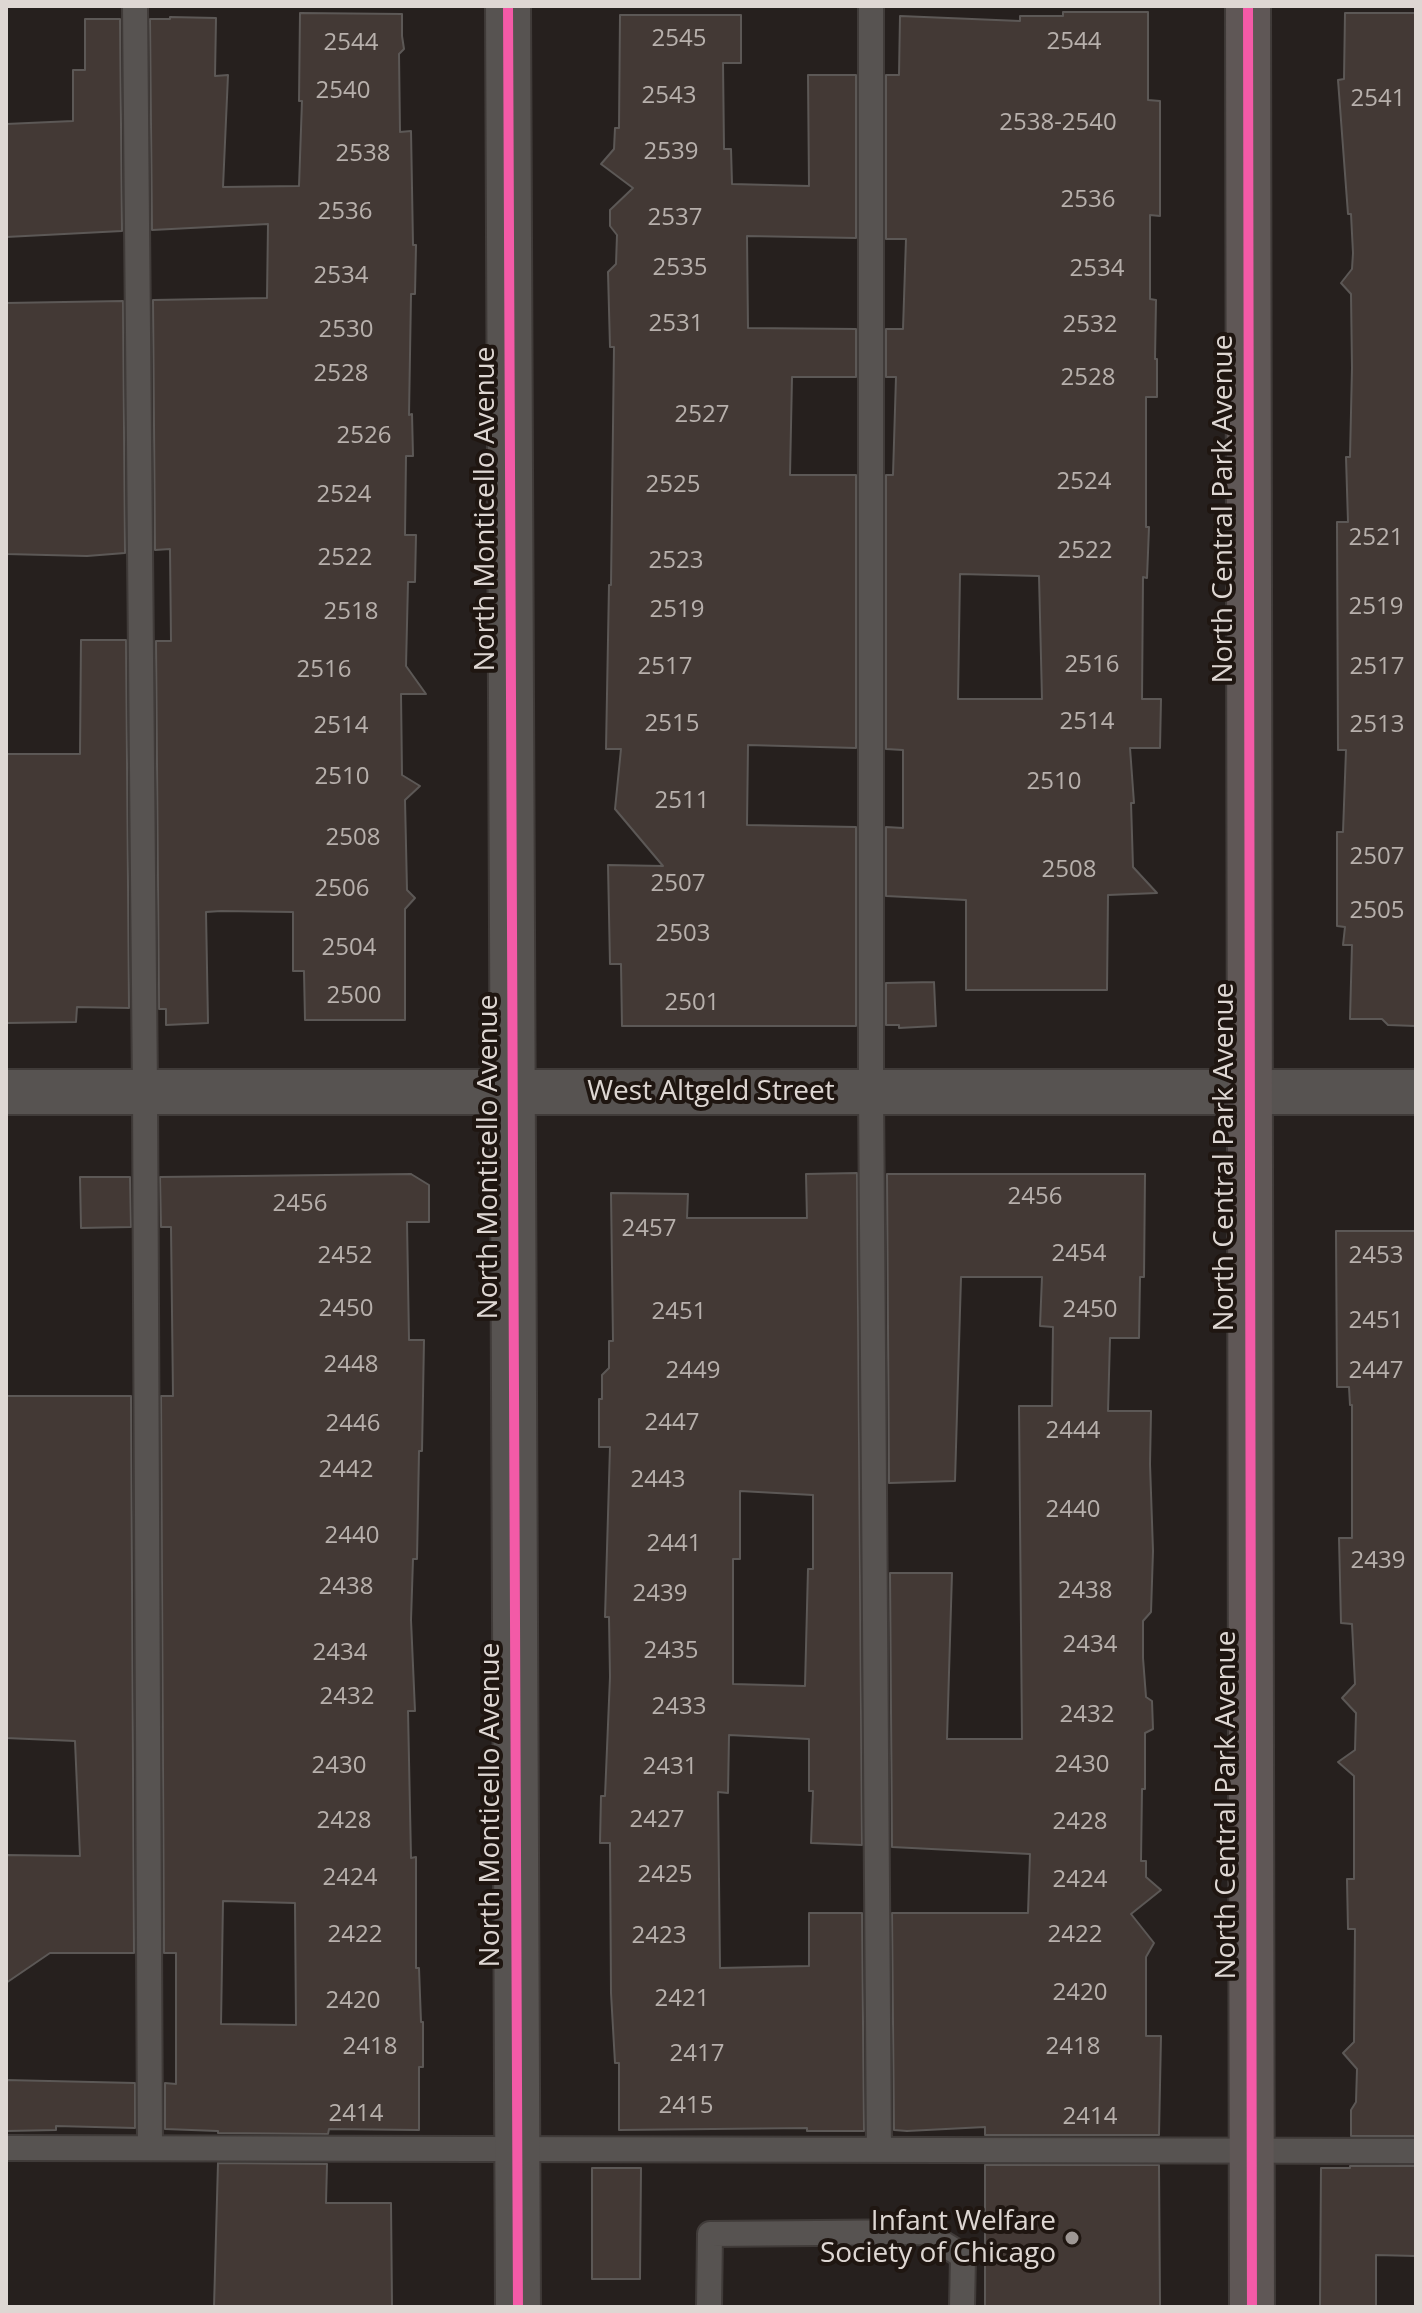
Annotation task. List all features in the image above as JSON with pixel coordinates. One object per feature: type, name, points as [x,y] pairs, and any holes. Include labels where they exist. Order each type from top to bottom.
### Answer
[{"type":"street","name":"North Monticello Avenue","points":[[508,6],[518,2307]]},
{"type":"street","name":"North Central Park Avenue","points":[[1248,6],[1252,2307]]},
{"type":"street","name":"West Altgeld Street","points":[[6,1092],[1416,1092]]},
{"type":"lane","points":[[135,6],[150,2148]]},
{"type":"lane","points":[[871,6],[871,1092],[879,2149]]},
{"type":"lane","points":[[6,2148],[1416,2151]]},
{"type":"lane","points":[[709,2307],[710,2234],[924,2232],[963,2256],[962,2307]]},
{"type":"building","points":[[1063,12],[1148,12],[1148,100],[1160,101],[1160,216],[1150,215],[1150,299],[1156,300],[1157,397],[1146,397],[1146,527],[1149,527],[1147,578],[1143,577],[1142,699],[1161,699],[1160,748],[1130,748],[1134,803],[1131,803],[1133,867],[1157,893],[1108,895],[1107,990],[966,990],[966,900],[886,896],[886,827],[903,828],[903,750],[886,749],[886,475],[893,475],[896,377],[886,377],[886,329],[903,329],[906,239],[886,239],[886,75],[899,75],[900,16],[1020,21],[1020,16],[1063,16]],"holes":[[[960,574],[1039,576],[1042,699],[958,699]]]},
{"type":"building","points":[[300,13],[402,14],[404,49],[399,54],[400,132],[411,131],[413,245],[416,245],[415,294],[411,294],[409,415],[412,414],[413,456],[406,456],[405,535],[416,535],[415,582],[408,582],[406,666],[426,694],[401,694],[402,775],[420,786],[405,800],[407,890],[415,898],[405,909],[405,1020],[305,1020],[304,971],[293,971],[293,912],[221,911],[206,912],[208,1023],[166,1025],[166,1009],[159,1009],[156,641],[171,641],[170,549],[155,550],[153,300],[267,298],[268,224],[152,230],[150,19],[216,18],[215,76],[228,75],[223,187],[299,186],[302,101],[299,101]]},
{"type":"building","points":[[1345,13],[1416,13],[1416,1026],[1388,1025],[1382,1019],[1350,1019],[1352,945],[1343,945],[1345,927],[1337,926],[1337,832],[1343,832],[1346,750],[1338,750],[1337,522],[1348,522],[1346,457],[1350,457],[1352,368],[1351,294],[1341,283],[1352,269],[1353,253],[1338,80],[1344,79]]},
{"type":"building","points":[[620,15],[741,15],[741,63],[723,63],[724,149],[731,149],[732,184],[809,186],[808,75],[856,75],[856,238],[747,236],[748,328],[856,329],[856,377],[792,377],[790,475],[856,475],[856,748],[748,745],[747,825],[856,827],[856,1026],[622,1026],[621,964],[610,964],[608,865],[663,866],[615,809],[621,749],[606,749],[614,347],[610,347],[608,272],[616,264],[617,235],[610,226],[610,210],[633,188],[601,164],[614,149],[615,128],[619,128]]},
{"type":"building","points":[[85,19],[120,19],[122,231],[6,237],[6,124],[73,121],[73,70],[85,70]]},
{"type":"building","points":[[123,301],[125,553],[87,556],[6,554],[6,303]]},
{"type":"building","points":[[81,640],[126,640],[129,1008],[77,1007],[76,1022],[6,1023],[6,754],[80,754]]},
{"type":"building","points":[[934,982],[936,1026],[899,1028],[899,1025],[886,1025],[886,983]]},
{"type":"building","points":[[857,1173],[862,1845],[811,1843],[813,1791],[809,1791],[809,1739],[729,1735],[728,1793],[718,1792],[720,1968],[809,1966],[809,1913],[862,1913],[864,2131],[807,2131],[807,2128],[619,2130],[619,2063],[615,2063],[611,1993],[610,1843],[600,1843],[610,1677],[609,1617],[605,1617],[610,1447],[599,1447],[599,1399],[602,1399],[602,1375],[609,1368],[609,1341],[613,1341],[611,1193],[688,1194],[687,1218],[807,1218],[806,1174]],"holes":[[[740,1491],[813,1495],[813,1569],[808,1569],[805,1686],[733,1684],[733,1559],[740,1559]]]},
{"type":"building","points":[[411,1174],[429,1185],[429,1222],[407,1222],[409,1340],[424,1340],[417,1559],[413,1559],[411,1620],[415,1711],[408,1711],[411,1858],[416,1857],[416,1968],[419,1968],[423,2022],[419,2130],[329,2129],[328,2134],[165,2129],[165,2083],[176,2084],[176,1953],[164,1953],[161,1396],[173,1396],[171,1227],[161,1227],[160,1177]],"holes":[[[223,1901],[295,1903],[296,2025],[221,2024]]]},
{"type":"building","points":[[887,1174],[1145,1174],[1144,1277],[1140,1277],[1139,1338],[1110,1338],[1108,1411],[1151,1411],[1153,1551],[1151,1612],[1143,1621],[1143,1658],[1146,1697],[1152,1701],[1153,1729],[1145,1733],[1141,1861],[1146,1861],[1146,1877],[1161,1890],[1131,1914],[1154,1943],[1146,1957],[1146,2036],[1161,2036],[1159,2135],[985,2135],[985,2127],[894,2130],[892,1913],[1028,1913],[1030,1854],[892,1847],[890,1573],[952,1573],[947,1739],[1022,1739],[1019,1406],[1052,1406],[1053,1327],[1040,1326],[1042,1277],[961,1277],[955,1481],[889,1483]]},
{"type":"building","points":[[80,1177],[130,1177],[131,1227],[81,1228]]},
{"type":"building","points":[[1336,1231],[1416,1231],[1416,2136],[1351,2136],[1357,2069],[1343,2053],[1354,2042],[1355,1929],[1348,1929],[1347,1879],[1354,1879],[1354,1776],[1338,1762],[1355,1750],[1356,1713],[1342,1698],[1355,1684],[1352,1624],[1341,1623],[1339,1538],[1352,1538],[1352,1405],[1349,1387],[1337,1387]]},
{"type":"building","points":[[6,1396],[131,1396],[134,1953],[50,1953],[6,1983],[6,1855],[80,1856],[75,1741],[6,1738]]},
{"type":"building","points":[[6,2080],[135,2083],[135,2128],[56,2126],[56,2130],[6,2131]]},
{"type":"building","points":[[218,2163],[327,2164],[326,2203],[391,2203],[392,2307],[214,2307]]},
{"type":"building","name":"Infant Welfare Society of Chicago","points":[[985,2165],[1159,2165],[1160,2307],[985,2307]]},
{"type":"building","points":[[1416,2166],[1416,2256],[1376,2255],[1376,2307],[1320,2307],[1321,2168]]},
{"type":"building","points":[[592,2168],[641,2168],[640,2279],[592,2279]]},
{"type":"cycle path","points":[[508,6],[518,2307]]},
{"type":"cycle path","points":[[1248,6],[1252,2307]]},
{"type":"place","name":"Infant Welfare Society of Chicago","points":[[1072,2238]]}]
